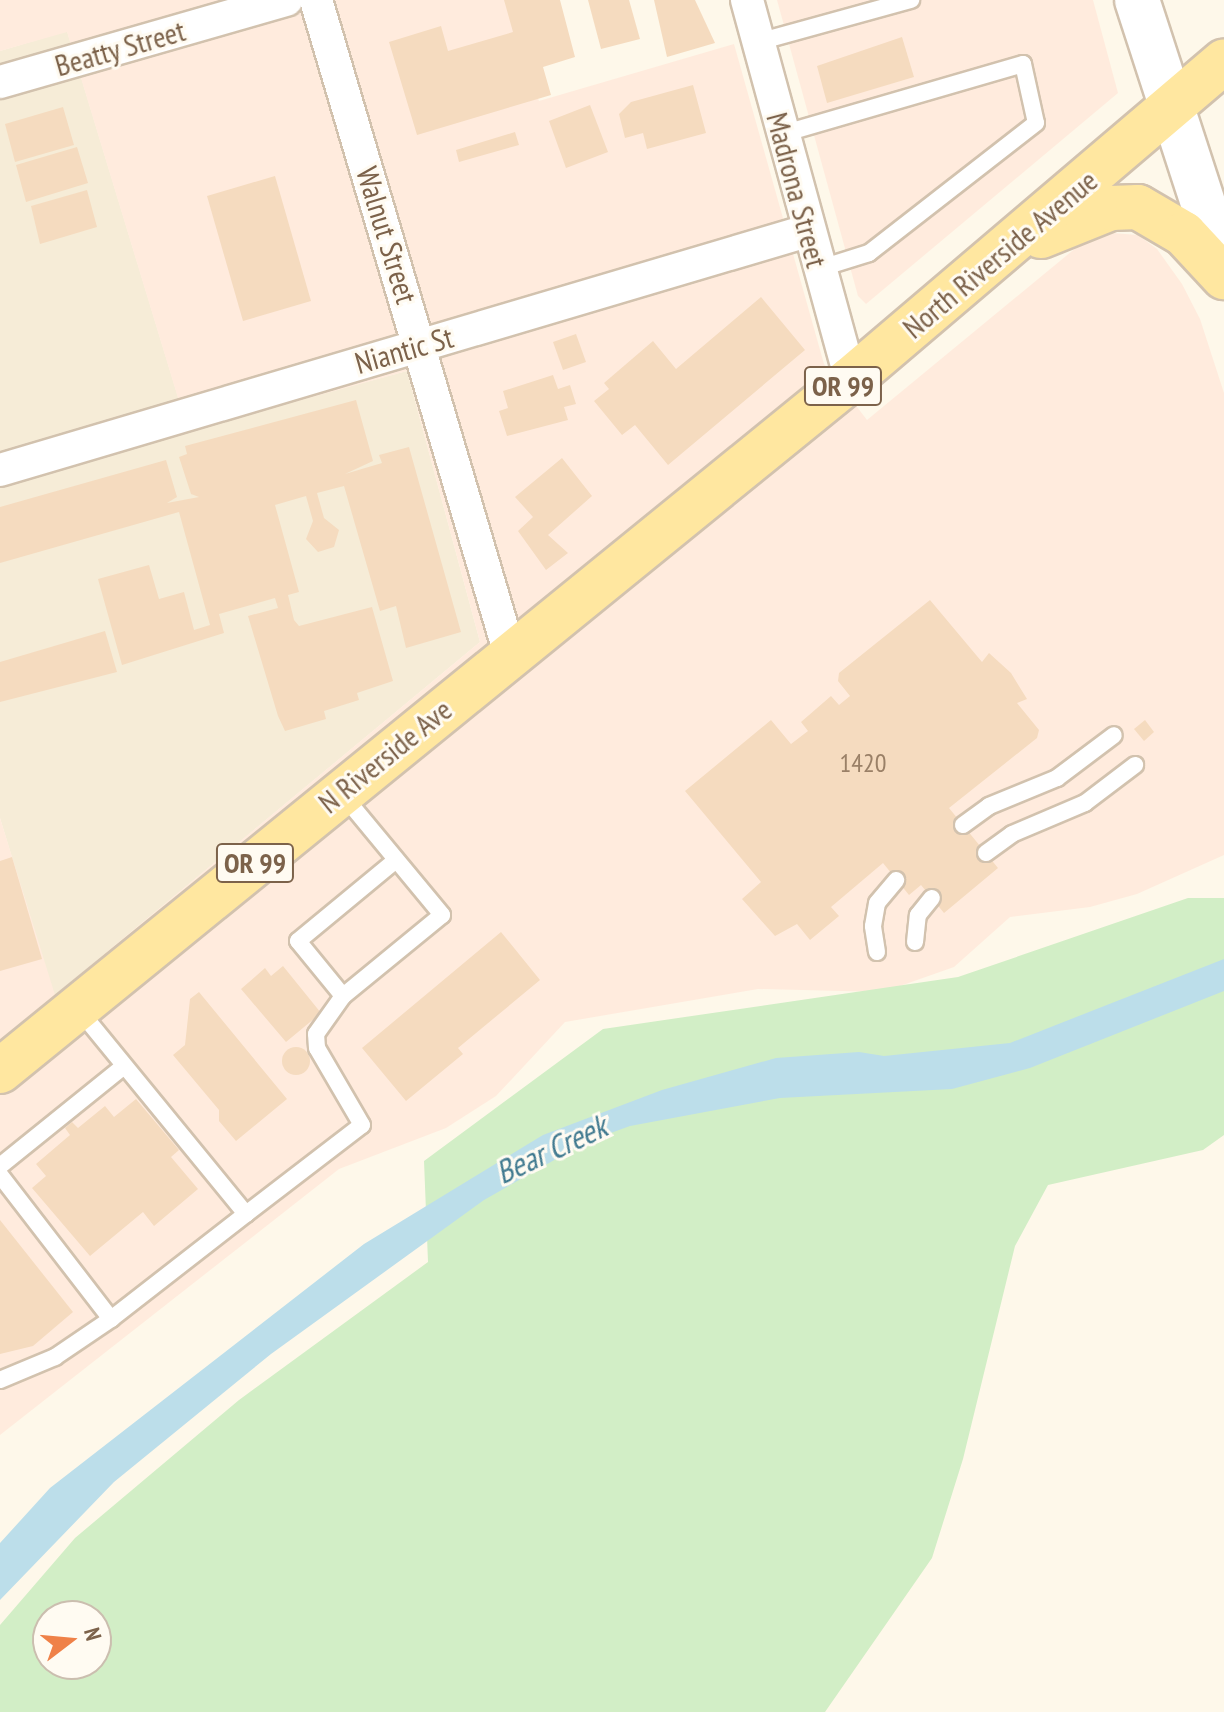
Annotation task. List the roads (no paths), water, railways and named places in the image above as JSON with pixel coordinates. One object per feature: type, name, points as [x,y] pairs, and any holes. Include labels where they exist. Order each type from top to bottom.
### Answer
[{"type":"main road","points":[[1137,0],[1170,111],[1224,267]]},
{"type":"main road","name":"North Riverside Avenue","points":[[510,654],[851,379],[1170,111],[1224,61]]},
{"type":"main road","points":[[998,255],[1111,208],[1138,207],[1184,234],[1224,277]]},
{"type":"main road","name":"N Riverside Ave","points":[[0,1071],[510,654]]},
{"type":"street","name":"Beatty Street","points":[[0,82],[286,0]]},
{"type":"street","name":"Walnut Street","points":[[316,0],[421,345],[510,654]]},
{"type":"street","name":"Madrona Street","points":[[747,0],[807,231],[851,379]]},
{"type":"street","name":"Niantic St","points":[[0,470],[807,231]]},
{"type":"lane","points":[[758,42],[911,0]]},
{"type":"lane","points":[[782,134],[1023,64],[1036,123],[869,253],[818,269]]},
{"type":"lane","points":[[963,825],[989,806],[1057,778],[1114,735]]},
{"type":"lane","points":[[986,853],[1012,834],[1085,803],[1135,765]]},
{"type":"lane","points":[[0,1380],[55,1357],[111,1319],[362,1125],[317,1048],[316,1034],[343,996],[442,915],[341,792]]},
{"type":"lane","points":[[343,996],[298,941],[396,860]]},
{"type":"lane","points":[[877,952],[873,926],[877,903],[896,880]]},
{"type":"lane","points":[[915,942],[918,915],[932,898]]},
{"type":"lane","points":[[77,1008],[246,1214]]},
{"type":"lane","points":[[0,1166],[124,1066]]},
{"type":"lane","points":[[0,1175],[111,1319]]},
{"type":"water","name":"Bear Creek","points":[[1224,959],[1224,991],[1030,1068],[952,1089],[780,1098],[630,1126],[586,1142],[484,1200],[271,1354],[114,1482],[0,1600],[0,1543],[50,1488],[364,1244],[543,1135],[662,1090],[776,1058],[859,1052],[884,1056],[1010,1043]]}]
